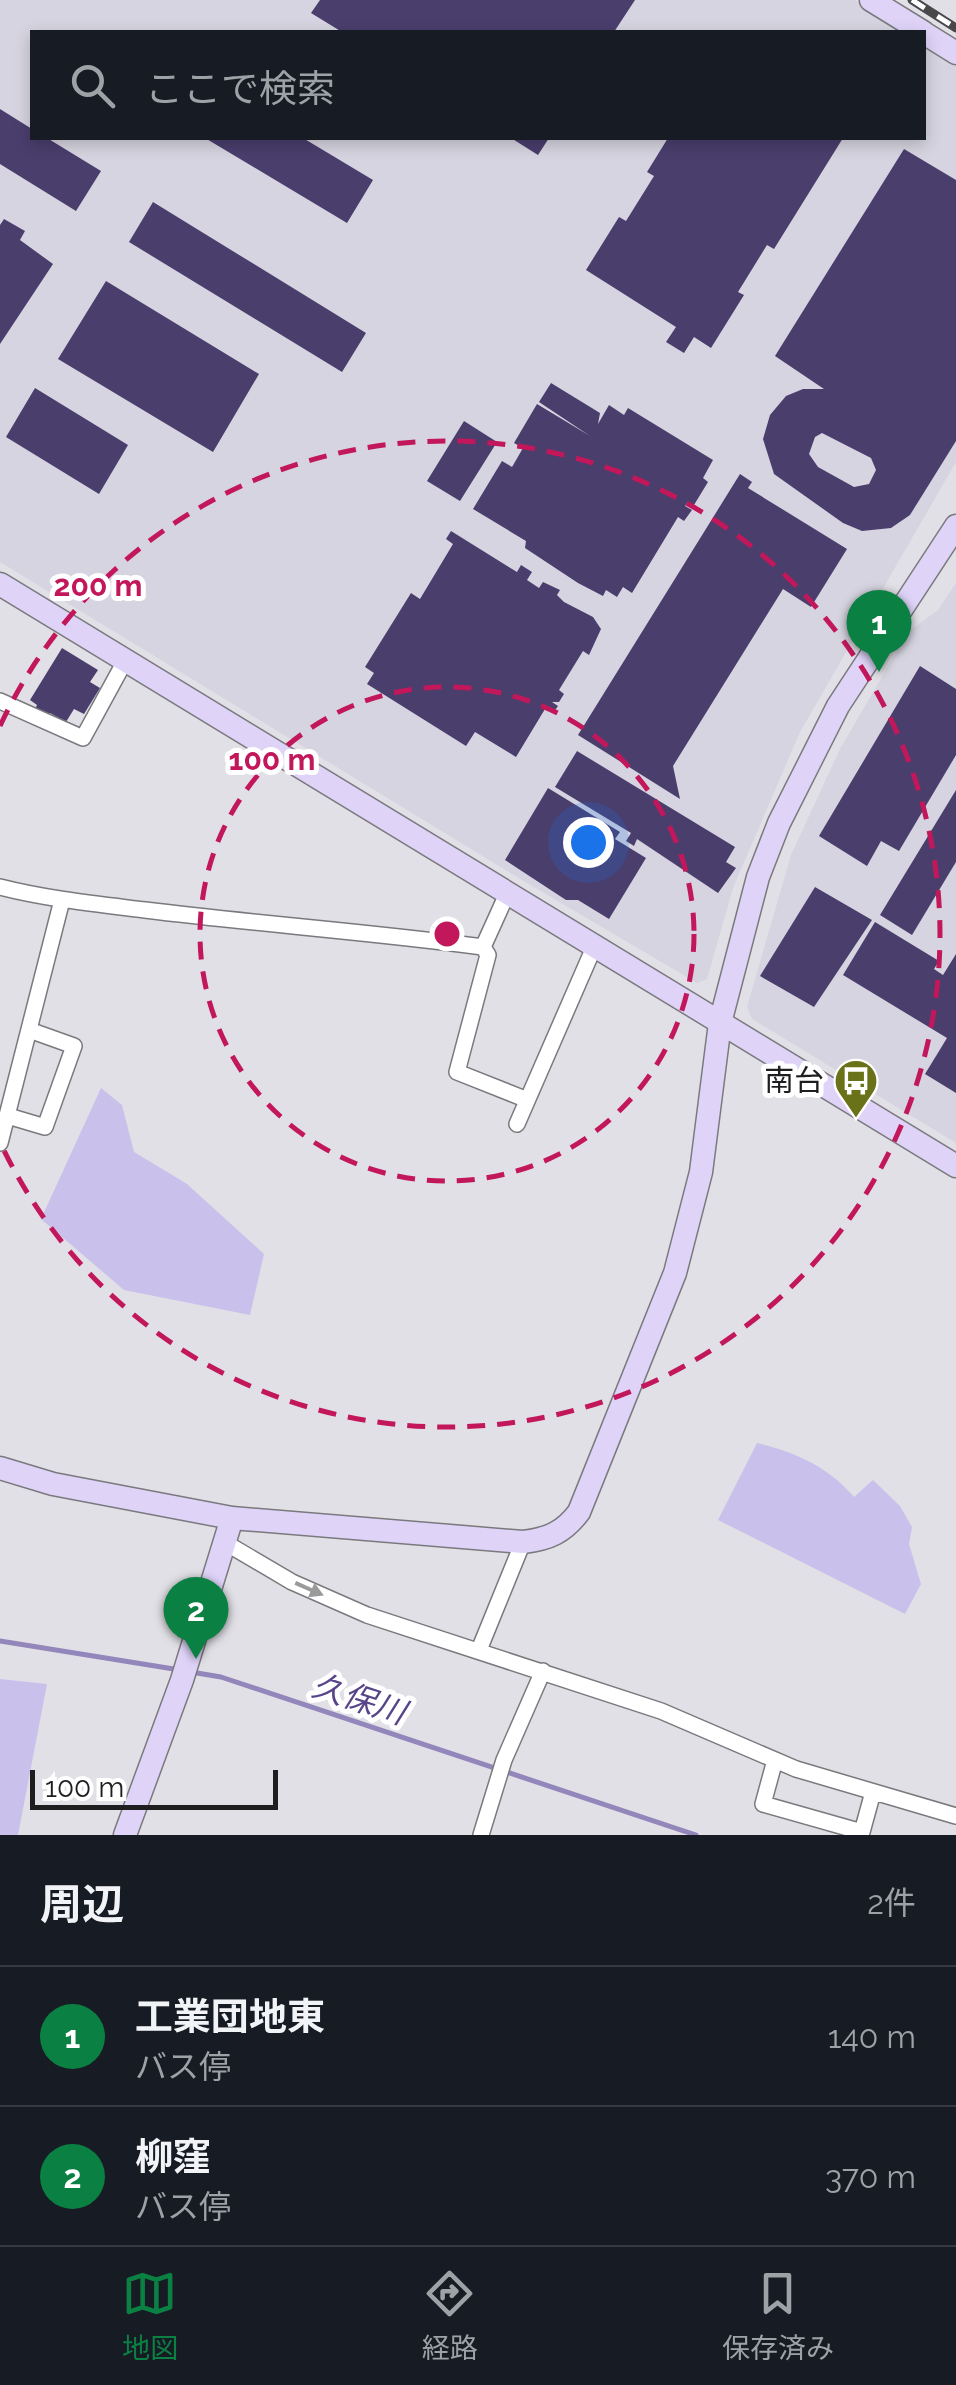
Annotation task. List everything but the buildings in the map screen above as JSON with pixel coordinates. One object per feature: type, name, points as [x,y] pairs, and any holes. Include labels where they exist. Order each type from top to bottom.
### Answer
[{"type":"street","points":[[871,0],[918,30]]},
{"type":"street","points":[[926,35],[956,53]]},
{"type":"street","points":[[0,1468],[53,1484],[232,1518],[524,1542],[554,1536],[580,1512],[676,1273],[701,1172],[720,1023],[747,911],[779,823],[878,640],[956,526]]},
{"type":"street","points":[[0,584],[956,1166]]},
{"type":"street","points":[[0,701],[83,738],[125,660]]},
{"type":"street","points":[[0,887],[62,900],[278,927],[379,932],[483,948],[488,955],[457,1072],[525,1099]]},
{"type":"street","points":[[483,948],[507,894]]},
{"type":"street","points":[[0,1144],[62,900]]},
{"type":"street","points":[[517,1124],[595,945]]},
{"type":"street","points":[[8,1116],[45,1128],[74,1046],[32,1030]]},
{"type":"street","points":[[124,1835],[186,1670],[232,1518]]},
{"type":"street","points":[[224,1542],[292,1582],[367,1615],[661,1711],[775,1760],[956,1816]]},
{"type":"street","points":[[480,1650],[524,1542]]},
{"type":"street","points":[[480,1835],[504,1760],[543,1672]]},
{"type":"street","points":[[775,1760],[763,1804],[862,1832],[873,1792]]},
{"type":"shaded area","points":[[0,0],[855,0],[904,30],[30,30],[30,140],[926,140],[926,44],[956,63],[956,462],[800,732],[733,888],[707,979],[697,983],[522,880],[0,562]]},
{"type":"shaded area","points":[[956,583],[956,1143],[752,1019],[747,1007],[791,855],[840,749],[908,632],[938,610]]},
{"type":"shaded area","points":[[101,1088],[122,1105],[134,1152],[187,1184],[264,1254],[250,1315],[124,1290],[41,1219]]},
{"type":"shaded area","points":[[757,1443],[810,1462],[834,1477],[854,1497],[873,1480],[900,1506],[912,1527],[909,1544],[921,1584],[905,1614],[718,1520]]},
{"type":"shaded area","points":[[0,1679],[47,1684],[18,1835],[0,1835]]},
{"type":"waterway","name":"久保川","points":[[0,1641],[180,1670]]},
{"type":"waterway","name":"久保川","points":[[191,1672],[221,1677],[696,1835]]},
{"type":"railway","points":[[912,0],[956,28]]},
{"type":"place","name":"工業団地東","points":[[879,672]]},
{"type":"place","name":"南台","points":[[856,1119]]},
{"type":"place","name":"柳窪","points":[[196,1659]]}]
